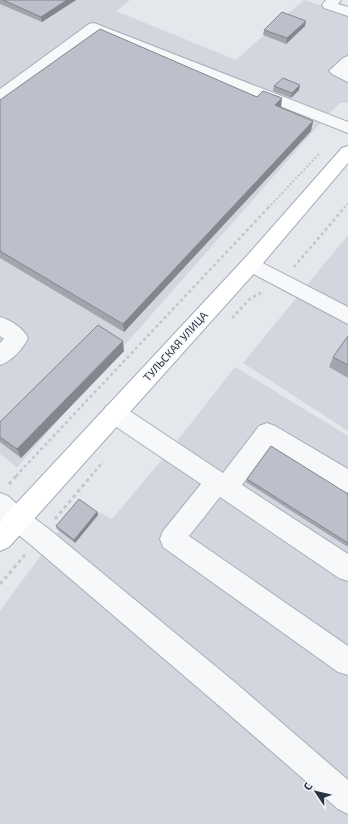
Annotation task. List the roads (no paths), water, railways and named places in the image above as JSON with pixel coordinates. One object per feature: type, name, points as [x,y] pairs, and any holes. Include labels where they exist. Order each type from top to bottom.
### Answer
[{"type":"main road","name":"ТУЛЬСКАЯ УЛИЦА","points":[[6,513],[114,413],[251,264],[348,152]]},
{"type":"lane","points":[[334,0],[329,5],[348,12]]},
{"type":"lane","points":[[0,96],[94,27],[346,127]]},
{"type":"lane","points":[[348,61],[337,71],[348,77]]},
{"type":"lane","points":[[251,264],[348,316]]},
{"type":"lane","points":[[0,325],[18,338],[0,356]]},
{"type":"lane","points":[[114,413],[348,569]]},
{"type":"lane","points":[[348,482],[267,433],[172,539],[348,662]]},
{"type":"lane","points":[[6,513],[40,537],[348,799]]}]
